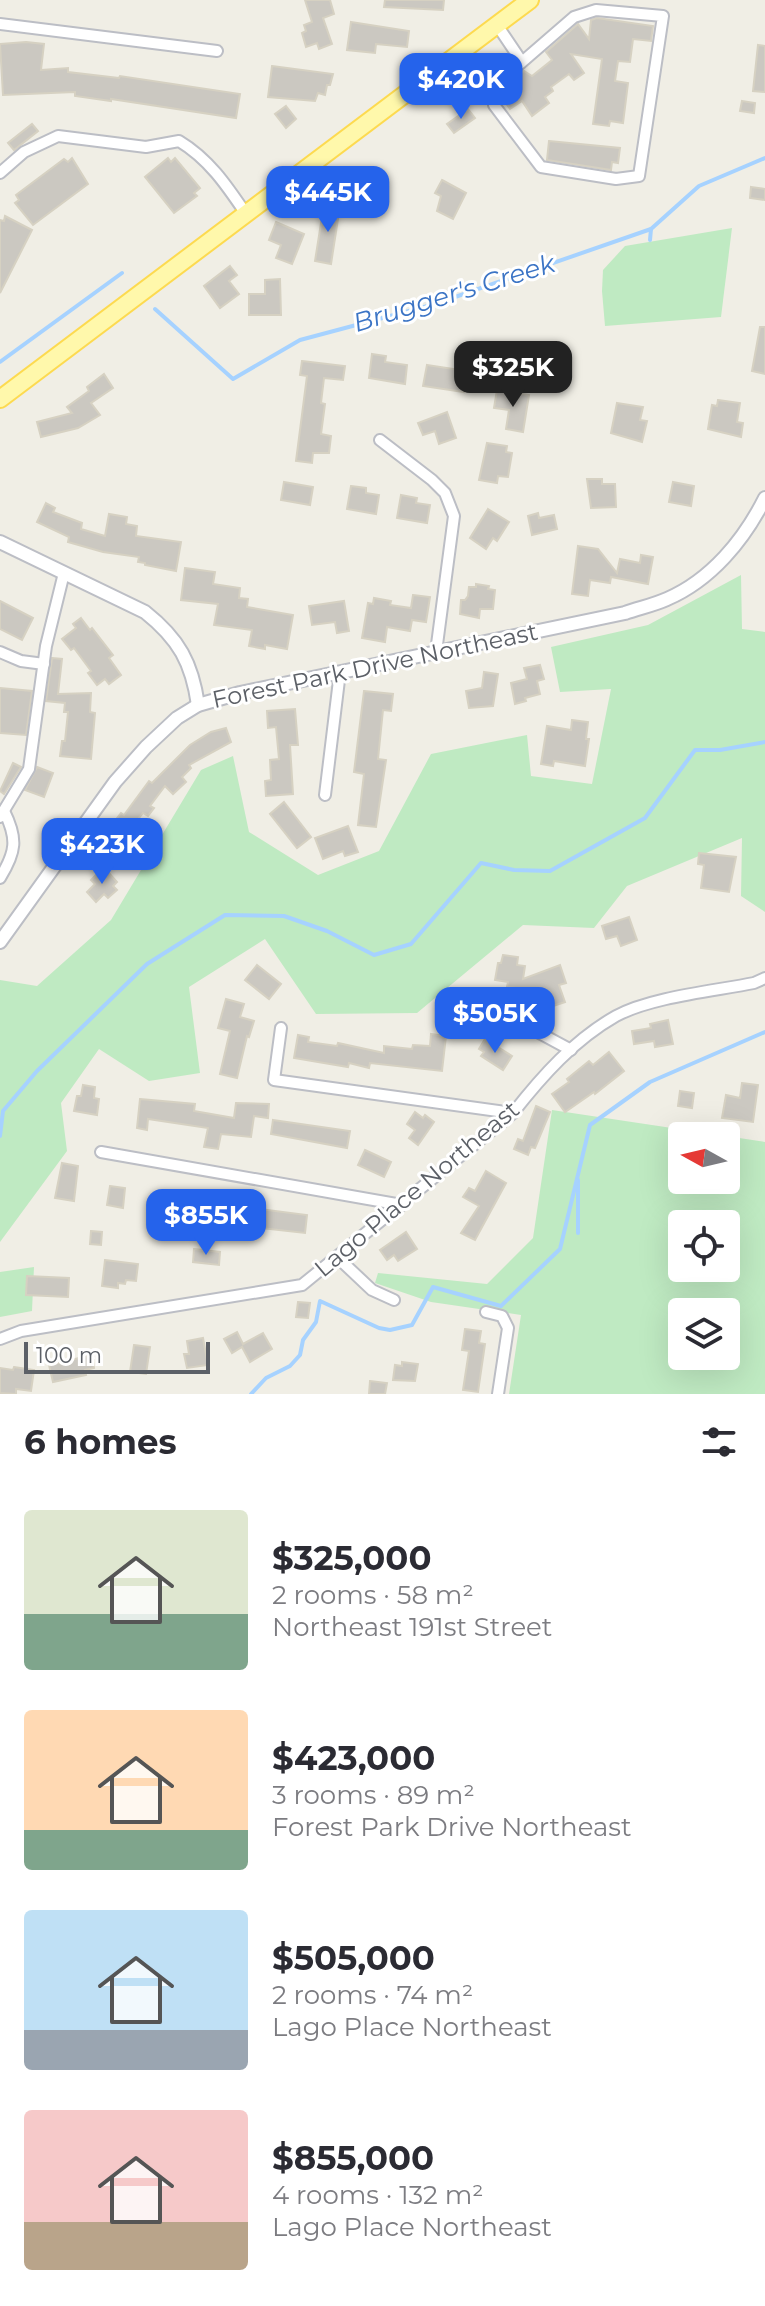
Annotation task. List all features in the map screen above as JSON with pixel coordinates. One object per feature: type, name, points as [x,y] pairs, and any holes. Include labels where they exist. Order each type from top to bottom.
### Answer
[{"type":"main road","points":[[0,399],[530,0]]},
{"type":"street","points":[[596,10],[663,16],[639,176],[616,179],[541,167],[494,105],[492,86],[522,62],[574,17],[596,10]]},
{"type":"street","points":[[0,24],[217,51]]},
{"type":"street","points":[[497,25],[522,62]]},
{"type":"street","points":[[0,173],[24,152],[58,136],[146,147],[179,141],[200,154],[246,214]]},
{"type":"street","points":[[380,440],[445,493],[454,516],[436,652]]},
{"type":"street","name":"Forest Park Drive Northeast","points":[[2,934],[115,782],[177,718],[198,705],[240,693],[625,613],[667,599],[708,573],[741,540],[765,498]]},
{"type":"street","points":[[0,542],[145,612],[164,626],[179,646],[193,674],[198,705]]},
{"type":"street","points":[[0,878],[10,861],[14,831],[2,814],[29,769],[44,664],[64,573]]},
{"type":"street","points":[[0,652],[21,661],[44,664]]},
{"type":"street","points":[[325,795],[340,672]]},
{"type":"street","name":"Lago Place Northeast","points":[[0,1339],[21,1331],[302,1285],[513,1113],[539,1079],[618,1015],[662,1001],[754,983],[765,978]]},
{"type":"street","points":[[444,1020],[467,1000],[482,1002],[571,1050]]},
{"type":"street","points":[[281,1028],[274,1080],[513,1113]]},
{"type":"street","points":[[101,1152],[402,1205]]},
{"type":"street","points":[[337,1257],[372,1290],[394,1300]]},
{"type":"street","points":[[486,1312],[502,1316],[508,1328],[498,1394]]},
{"type":"green space","points":[[732,228],[721,317],[605,326],[603,270],[625,246]]},
{"type":"green space","points":[[741,575],[742,629],[765,632],[765,912],[741,896],[742,838],[627,886],[594,928],[523,925],[417,1013],[316,1014],[265,939],[189,987],[200,1073],[149,1081],[99,1049],[61,1103],[67,1151],[0,1242],[0,980],[37,986],[111,920],[201,770],[233,756],[249,832],[318,875],[379,851],[431,754],[527,735],[531,776],[592,784],[611,689],[560,692],[551,647],[648,625]]},
{"type":"green space","points":[[552,1110],[668,1127],[668,1194],[740,1194],[740,1138],[765,1142],[765,1394],[509,1394],[521,1315],[431,1302],[375,1283],[378,1273],[487,1284],[533,1238]]},
{"type":"green space","points":[[34,1267],[32,1311],[0,1317],[0,1272]]},
{"type":"building","points":[[305,0],[330,0],[334,14],[323,18],[332,44],[319,49],[317,43],[306,47],[302,33],[306,31],[304,25],[312,22]]},
{"type":"building","points":[[385,0],[444,0],[443,10],[384,7]]},
{"type":"building","points":[[597,18],[653,26],[651,41],[633,39],[630,62],[618,61],[615,81],[628,83],[623,123],[610,121],[609,126],[593,124],[602,59],[571,54],[584,73],[574,80],[569,74],[551,87],[553,91],[545,97],[549,103],[532,116],[522,101],[510,109],[503,99],[514,92],[507,87],[511,81],[524,71],[532,76],[552,60],[546,52],[578,24],[589,39],[591,20]]},
{"type":"building","points":[[351,22],[409,31],[407,47],[376,44],[375,53],[347,50]]},
{"type":"building","points":[[0,44],[44,44],[41,70],[68,68],[68,72],[120,76],[240,94],[236,118],[75,96],[75,92],[3,95]]},
{"type":"building","points":[[758,45],[765,46],[765,92],[753,91]]},
{"type":"building","points":[[272,66],[333,74],[325,95],[318,93],[315,101],[268,97]]},
{"type":"building","points":[[742,101],[755,103],[754,113],[740,111]]},
{"type":"building","points":[[286,106],[296,119],[286,128],[275,114]]},
{"type":"building","points":[[468,109],[475,118],[454,133],[447,124]]},
{"type":"building","points":[[32,124],[38,131],[14,150],[8,143]]},
{"type":"building","points":[[549,141],[620,148],[618,163],[612,162],[611,170],[547,160]]},
{"type":"building","points":[[72,158],[88,184],[33,225],[15,203],[19,200],[16,195],[64,159],[68,162]]},
{"type":"building","points":[[168,158],[171,162],[175,158],[200,188],[194,193],[197,196],[174,213],[145,177]]},
{"type":"building","points":[[442,180],[466,193],[453,219],[437,211],[441,196],[435,193]]},
{"type":"building","points":[[751,187],[765,189],[765,200],[750,198]]},
{"type":"building","points":[[324,204],[340,206],[331,264],[315,261]]},
{"type":"building","points":[[5,216],[32,230],[0,293],[0,220],[4,221]]},
{"type":"building","points":[[276,222],[304,234],[292,264],[276,258],[281,245],[269,240]]},
{"type":"building","points":[[230,266],[237,275],[229,281],[239,294],[220,308],[204,286]]},
{"type":"building","points":[[280,279],[281,315],[249,315],[249,294],[265,294],[265,280]]},
{"type":"building","points":[[760,327],[765,327],[765,374],[752,371]]},
{"type":"building","points":[[372,354],[386,356],[385,362],[407,365],[405,384],[369,378]]},
{"type":"building","points":[[302,361],[345,366],[343,380],[324,378],[321,434],[331,436],[329,453],[313,453],[312,463],[296,461],[307,376],[300,375]]},
{"type":"building","points":[[427,365],[467,371],[464,392],[423,386]]},
{"type":"building","points":[[104,374],[113,388],[91,403],[100,415],[78,428],[41,437],[37,422],[72,413],[67,407],[89,391],[87,387]]},
{"type":"building","points":[[497,390],[529,395],[523,432],[506,429],[509,410],[494,408]]},
{"type":"building","points":[[718,400],[740,403],[737,422],[743,423],[741,437],[708,429],[712,405],[717,406]]},
{"type":"building","points":[[617,403],[643,407],[640,420],[647,421],[642,442],[611,433]]},
{"type":"building","points":[[447,412],[456,438],[439,444],[435,431],[423,435],[418,423]]},
{"type":"building","points":[[487,443],[507,446],[506,452],[512,453],[508,477],[498,476],[497,483],[479,480]]},
{"type":"building","points":[[587,479],[602,479],[602,484],[615,484],[616,507],[591,508]]},
{"type":"building","points":[[284,482],[313,487],[310,505],[281,500]]},
{"type":"building","points":[[673,482],[694,486],[691,506],[669,502]]},
{"type":"building","points":[[351,486],[366,488],[366,493],[379,495],[376,514],[347,509]]},
{"type":"building","points":[[401,495],[417,498],[416,503],[430,505],[427,523],[397,518]]},
{"type":"building","points":[[46,503],[55,508],[53,512],[82,523],[81,529],[105,536],[109,514],[127,517],[126,524],[137,526],[136,536],[181,542],[176,571],[145,565],[138,562],[139,557],[103,552],[68,542],[69,537],[37,522]]},
{"type":"building","points":[[488,509],[509,522],[497,541],[493,538],[486,549],[470,538]]},
{"type":"building","points":[[538,513],[539,518],[554,515],[557,529],[532,535],[528,516]]},
{"type":"building","points":[[578,546],[598,549],[617,573],[620,559],[640,563],[641,555],[653,557],[648,584],[611,577],[610,583],[590,580],[588,596],[572,594]]},
{"type":"building","points":[[185,568],[215,572],[213,584],[240,588],[239,598],[248,599],[247,607],[293,615],[287,649],[249,646],[252,630],[214,625],[218,604],[181,600]]},
{"type":"building","points":[[476,584],[495,590],[493,609],[480,609],[479,618],[460,614],[461,600],[468,596],[469,587],[476,587]]},
{"type":"building","points":[[413,595],[430,597],[426,622],[412,620],[410,631],[387,627],[385,642],[362,638],[368,603],[373,604],[374,598],[391,601],[390,605],[411,608]]},
{"type":"building","points":[[0,601],[33,618],[22,640],[0,629]]},
{"type":"building","points":[[344,601],[349,631],[337,633],[335,622],[312,625],[309,606]]},
{"type":"building","points":[[81,618],[113,655],[109,658],[121,675],[109,684],[105,679],[97,685],[74,648],[71,650],[62,639],[76,628],[73,624]]},
{"type":"building","points":[[52,658],[62,659],[58,694],[91,693],[90,712],[95,713],[91,759],[60,756],[68,712],[64,712],[65,703],[46,701]]},
{"type":"building","points":[[540,665],[544,679],[537,681],[540,694],[515,704],[511,683],[527,679],[524,668]]},
{"type":"building","points":[[484,672],[498,674],[493,706],[469,708],[466,691],[482,688]]},
{"type":"building","points":[[0,688],[32,691],[26,735],[0,733]]},
{"type":"building","points":[[364,691],[393,694],[391,711],[383,710],[378,759],[386,760],[376,827],[358,825],[364,774],[354,772]]},
{"type":"building","points":[[295,709],[298,745],[290,745],[293,794],[266,796],[265,781],[271,780],[270,760],[279,759],[276,727],[268,728],[267,711]]},
{"type":"building","points":[[572,720],[588,722],[585,766],[554,761],[553,766],[541,764],[547,726],[571,730]]},
{"type":"building","points":[[226,728],[231,742],[189,765],[191,768],[182,777],[186,782],[173,794],[165,786],[150,806],[154,808],[148,816],[143,813],[123,838],[110,827],[121,813],[124,815],[149,781],[152,783],[190,745],[211,732]]},
{"type":"building","points":[[13,763],[21,767],[4,794],[0,791]]},
{"type":"building","points":[[37,767],[53,773],[44,797],[25,790]]},
{"type":"building","points":[[284,802],[311,837],[297,848],[270,814]]},
{"type":"building","points":[[348,826],[358,852],[345,856],[343,851],[323,859],[315,838]]},
{"type":"building","points":[[699,853],[736,857],[729,892],[701,888],[704,865],[698,864]]},
{"type":"building","points":[[100,871],[104,876],[108,872],[117,882],[113,886],[117,890],[108,898],[104,894],[96,902],[87,892],[95,884],[91,880]]},
{"type":"building","points":[[629,917],[637,940],[621,946],[617,936],[606,939],[602,926]]},
{"type":"building","points":[[503,955],[518,957],[517,965],[525,966],[523,979],[560,965],[566,983],[559,985],[565,1002],[547,1008],[538,991],[507,987],[508,982],[495,980]]},
{"type":"building","points":[[257,965],[281,984],[269,999],[245,980]]},
{"type":"building","points":[[226,999],[244,1004],[240,1017],[254,1021],[247,1036],[237,1078],[220,1074],[230,1031],[218,1028]]},
{"type":"building","points":[[668,1020],[673,1044],[655,1047],[654,1041],[634,1044],[632,1031],[651,1028],[650,1024]]},
{"type":"building","points":[[431,1034],[446,1036],[442,1071],[370,1063],[369,1068],[349,1063],[348,1067],[294,1058],[298,1035],[309,1037],[308,1042],[337,1046],[338,1043],[384,1053],[384,1046],[412,1049],[413,1045],[430,1046]]},
{"type":"building","points":[[485,1039],[512,1056],[503,1070],[481,1056],[484,1052],[479,1049]]},
{"type":"building","points":[[609,1052],[624,1071],[565,1112],[552,1094],[589,1061],[593,1065]]},
{"type":"building","points":[[742,1083],[758,1085],[753,1122],[722,1118],[726,1095],[740,1098]]},
{"type":"building","points":[[83,1085],[95,1087],[94,1098],[99,1099],[97,1115],[74,1111]]},
{"type":"building","points":[[680,1091],[694,1093],[692,1108],[678,1106]]},
{"type":"building","points":[[140,1099],[195,1104],[194,1111],[234,1118],[236,1103],[269,1104],[268,1118],[254,1116],[251,1137],[221,1134],[218,1149],[204,1147],[208,1128],[148,1119],[147,1130],[137,1128]]},
{"type":"building","points":[[536,1106],[550,1112],[535,1148],[531,1147],[528,1155],[514,1149],[518,1139],[523,1141]]},
{"type":"building","points":[[415,1112],[434,1122],[418,1145],[409,1138],[415,1130],[407,1124]]},
{"type":"building","points":[[273,1120],[350,1131],[347,1148],[271,1134]]},
{"type":"building","points":[[365,1150],[391,1162],[384,1177],[358,1165]]},
{"type":"building","points":[[62,1163],[78,1166],[74,1201],[55,1198]]},
{"type":"building","points":[[486,1171],[506,1183],[475,1240],[461,1233],[479,1206],[463,1197],[469,1188],[475,1191]]},
{"type":"building","points":[[110,1186],[125,1188],[123,1208],[107,1205]]},
{"type":"building","points":[[188,1200],[307,1215],[305,1233],[233,1225],[232,1230],[223,1229],[224,1223],[196,1219],[195,1224],[161,1219],[163,1202],[187,1206]]},
{"type":"building","points":[[91,1231],[102,1232],[101,1245],[90,1244]]},
{"type":"building","points":[[406,1232],[417,1249],[398,1261],[394,1255],[387,1260],[380,1250]]},
{"type":"building","points":[[194,1249],[220,1252],[219,1265],[193,1262]]},
{"type":"building","points":[[105,1260],[138,1264],[136,1281],[118,1283],[118,1288],[102,1286]]},
{"type":"building","points":[[27,1276],[69,1278],[68,1297],[26,1295]]},
{"type":"building","points":[[298,1302],[310,1303],[308,1318],[296,1317]]},
{"type":"building","points":[[465,1329],[481,1331],[479,1343],[485,1344],[478,1392],[463,1390],[469,1351],[462,1350]]},
{"type":"building","points":[[237,1332],[243,1344],[263,1333],[272,1349],[250,1362],[242,1347],[232,1353],[224,1339]]},
{"type":"building","points":[[203,1338],[208,1365],[187,1368],[184,1354],[189,1354],[187,1341]]},
{"type":"building","points":[[134,1345],[150,1347],[146,1374],[130,1372]]},
{"type":"building","points":[[92,1355],[94,1368],[85,1370],[86,1375],[53,1382],[49,1365]]},
{"type":"building","points":[[402,1362],[418,1364],[415,1381],[393,1380],[395,1365],[402,1366]]},
{"type":"building","points":[[14,1367],[34,1370],[31,1391],[16,1389],[16,1394],[0,1393],[0,1368],[13,1370]]},
{"type":"building","points":[[370,1381],[387,1383],[385,1394],[369,1394]]},
{"type":"waterway","name":"Brugger's Creek","points":[[155,309],[233,379],[300,340],[435,304],[651,229],[699,186],[765,158]]},
{"type":"waterway","points":[[650,240],[651,229]]},
{"type":"waterway","name":"Brugger's Creek","points":[[0,362],[122,273]]},
{"type":"waterway","points":[[0,1136],[3,1111],[37,1071],[147,964],[225,915],[284,916],[327,931],[374,955],[411,944],[481,863],[514,870],[550,871],[645,818],[695,750],[720,750],[765,742]]},
{"type":"waterway","points":[[251,1394],[266,1378],[290,1366],[300,1355],[303,1340],[316,1322],[320,1301],[390,1330],[412,1325],[433,1287],[501,1306],[560,1249],[590,1125],[650,1082],[765,1032]]},
{"type":"waterway","points":[[578,1180],[578,1233]]}]
